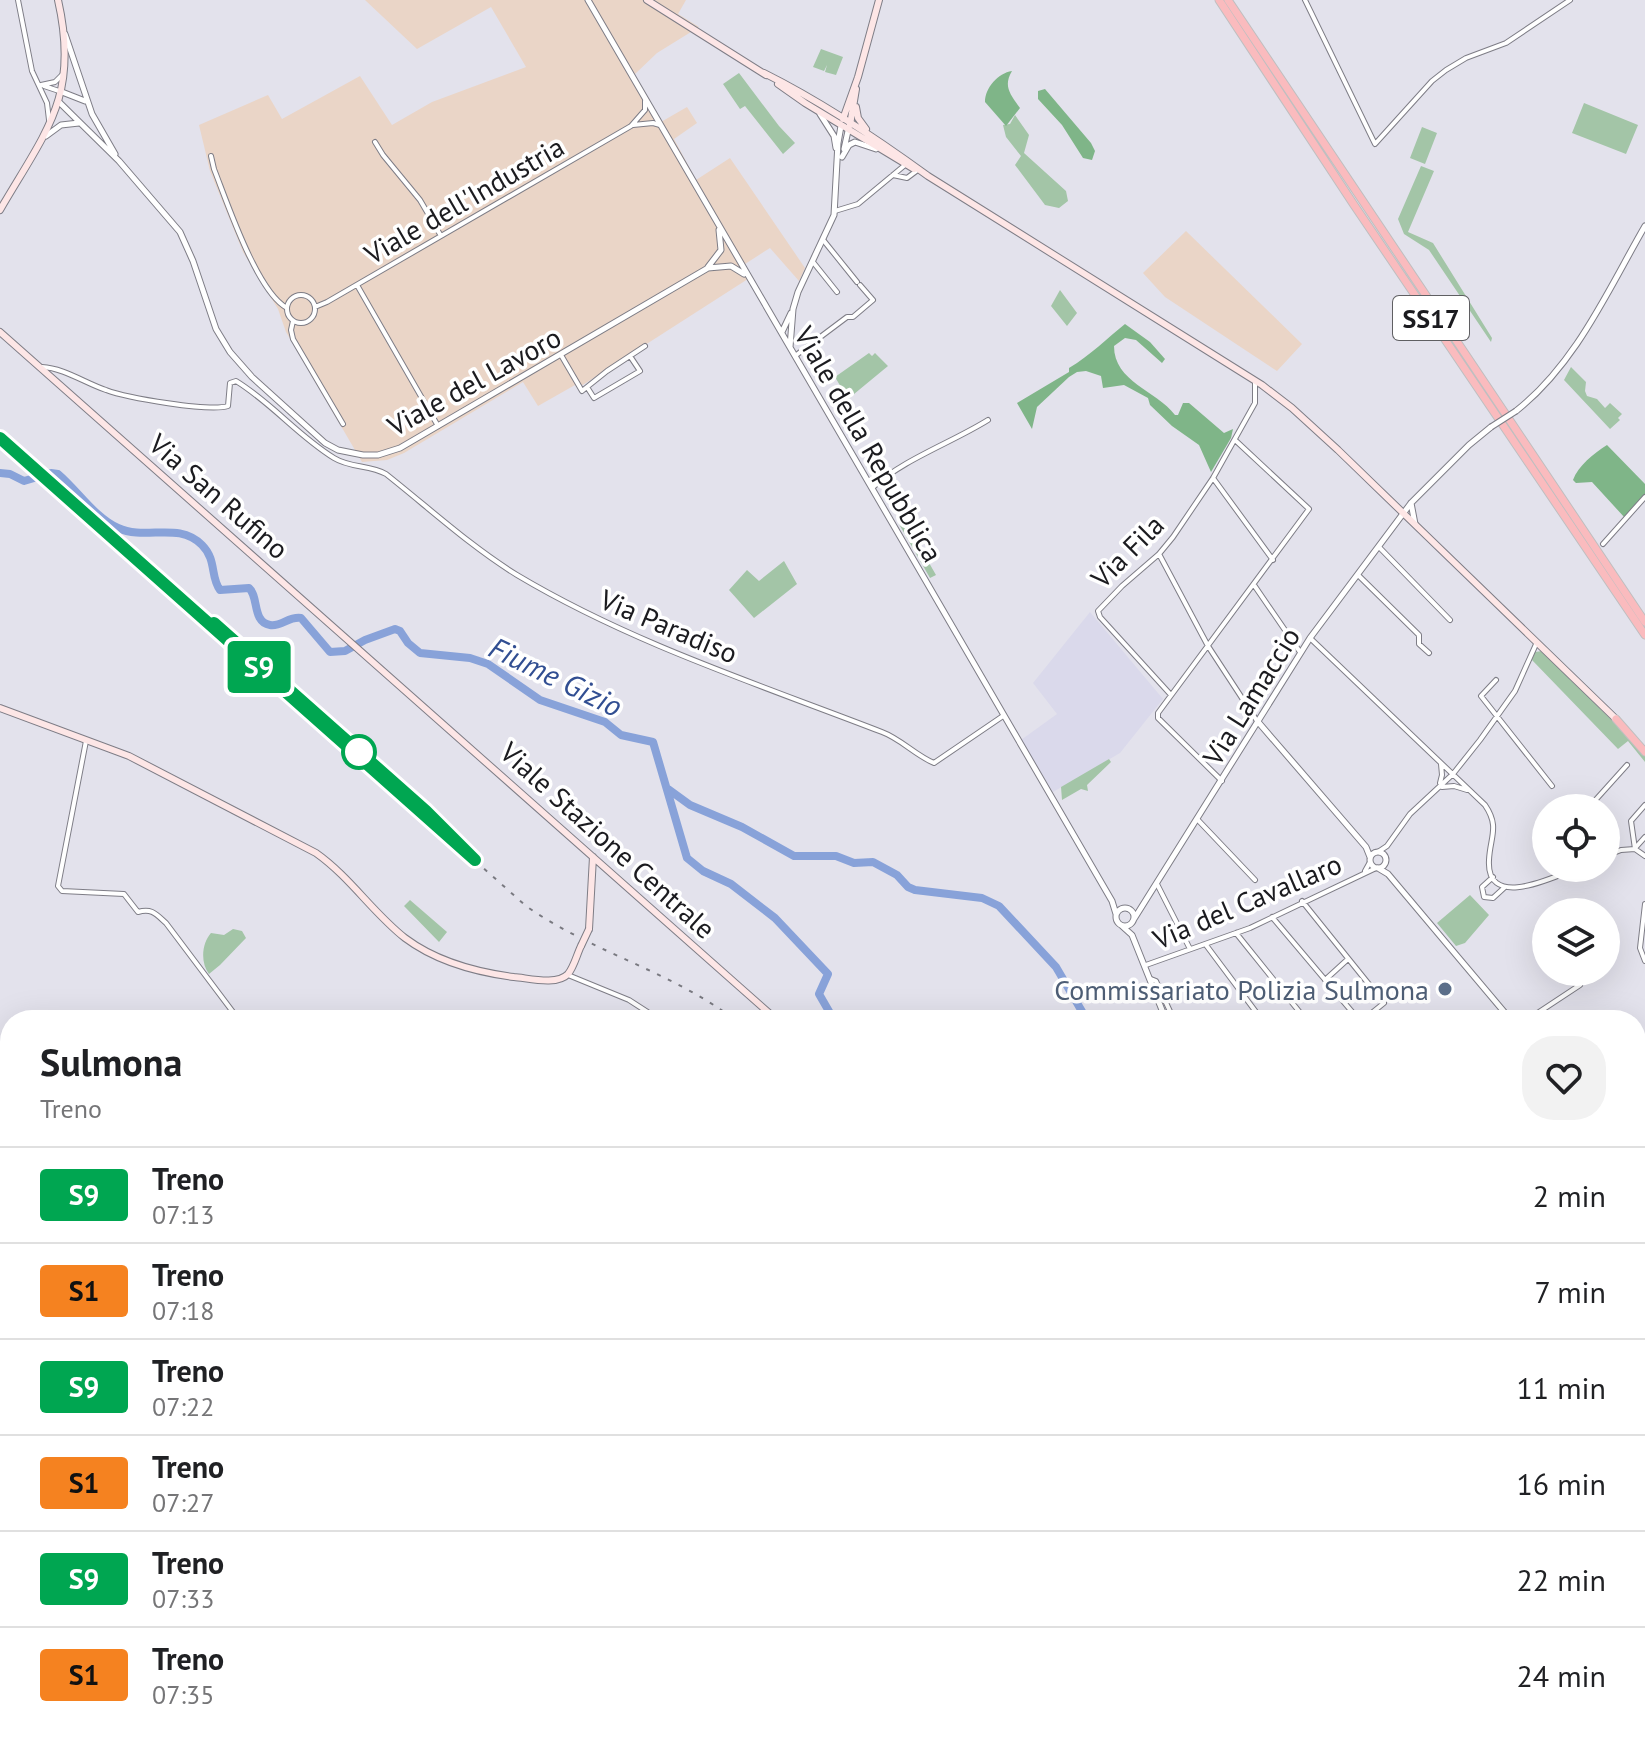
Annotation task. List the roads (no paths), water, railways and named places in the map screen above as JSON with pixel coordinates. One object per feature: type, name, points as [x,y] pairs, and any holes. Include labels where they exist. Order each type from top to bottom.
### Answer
[{"type":"highway","name":"SS17","points":[[1219,0],[1645,635]]},
{"type":"highway","name":"SS17","points":[[1228,0],[1645,622]]},
{"type":"highway","points":[[1616,719],[1645,744]]},
{"type":"highway","points":[[1616,719],[1645,752]]},
{"type":"main road","points":[[0,210],[48,128],[62,92],[66,67],[65,34],[58,0]]},
{"type":"main road","points":[[648,0],[764,73],[824,106],[884,153],[918,170]]},
{"type":"main road","points":[[846,125],[879,0]]},
{"type":"main road","points":[[764,73],[820,113],[874,138],[918,170],[1254,380],[1292,408],[1616,719]]},
{"type":"main road","points":[[846,125],[847,103],[858,77]]},
{"type":"main road","points":[[855,98],[858,118],[874,138]]},
{"type":"main road","points":[[824,106],[835,107],[847,103]]},
{"type":"main road","name":"Via San Rufino","points":[[0,332],[409,692]]},
{"type":"main road","name":"Viale Stazione Centrale","points":[[409,692],[766,1010]]},
{"type":"main road","points":[[0,708],[129,756],[316,853],[336,867],[405,937],[434,955],[481,973],[547,980],[568,975],[589,929],[593,857]]},
{"type":"street","points":[[18,0],[35,81],[59,102]]},
{"type":"street","points":[[1305,0],[1375,144],[1432,81],[1446,70],[1466,58],[1506,43],[1570,0]]},
{"type":"street","name":"Viale della Repubblica","points":[[590,2],[1112,901],[1116,921],[1122,926]]},
{"type":"street","name":"Viale del Lavoro","points":[[65,34],[88,105],[119,161]]},
{"type":"street","points":[[41,87],[57,81],[66,67]]},
{"type":"street","points":[[41,87],[81,98],[88,105]]},
{"type":"street","points":[[41,87],[49,107],[48,128]]},
{"type":"street","points":[[642,115],[645,98]]},
{"type":"street","name":"Viale del Lavoro","points":[[59,102],[119,161],[180,232],[216,329],[230,352],[252,377],[325,443],[338,450],[378,455],[400,448],[708,268]]},
{"type":"street","points":[[820,113],[834,136],[840,156]]},
{"type":"street","points":[[642,115],[654,114]]},
{"type":"street","name":"Viale dell'Industria","points":[[643,123],[654,114]]},
{"type":"street","name":"Viale dell'Industria","points":[[315,307],[631,126],[642,115]]},
{"type":"street","name":"Viale dell'Industria","points":[[631,126],[643,123],[661,126]]},
{"type":"street","points":[[42,139],[61,125],[85,125]]},
{"type":"street","points":[[791,325],[788,332],[781,333],[835,211],[846,125]]},
{"type":"street","points":[[375,142],[420,200],[441,236]]},
{"type":"street","points":[[840,156],[855,142],[884,153]]},
{"type":"street","points":[[211,156],[244,248],[277,300],[287,308],[293,321],[293,339],[343,424]]},
{"type":"street","points":[[835,211],[858,204],[905,165]]},
{"type":"street","points":[[893,175],[907,178],[918,170]]},
{"type":"street","points":[[717,224],[721,241],[718,256]]},
{"type":"street","name":"Via Lamaccio","points":[[1133,920],[1310,638],[1411,503],[1469,445],[1516,411],[1551,379],[1598,310],[1645,226]]},
{"type":"street","points":[[795,356],[873,300],[824,241]]},
{"type":"street","points":[[708,268],[718,256],[734,252]]},
{"type":"street","points":[[721,266],[734,252]]},
{"type":"street","points":[[813,262],[837,292]]},
{"type":"street","points":[[708,268],[721,266],[739,269],[751,281]]},
{"type":"street","points":[[357,285],[438,426]]},
{"type":"street","points":[[287,308],[292,299],[300,295],[310,298],[315,307],[314,316],[309,321],[293,321]]},
{"type":"street","points":[[790,348],[793,309]]},
{"type":"street","points":[[772,317],[787,318]]},
{"type":"street","points":[[561,355],[582,391],[645,346]]},
{"type":"street","points":[[587,387],[594,398],[640,371],[630,356]]},
{"type":"street","name":"Via Paradiso","points":[[40,367],[56,369],[126,396],[210,408],[228,406],[230,383],[236,381],[266,401],[308,441],[343,463],[386,474],[519,576],[596,618],[764,689],[885,733],[934,763],[1003,716]]},
{"type":"street","name":"Via Fila","points":[[1171,695],[1100,617],[1098,611],[1159,554],[1213,478],[1255,403],[1254,380]]},
{"type":"street","points":[[872,488],[900,468],[988,420]]},
{"type":"street","points":[[1222,781],[1158,718],[1158,713],[1309,509],[1235,440]]},
{"type":"street","points":[[333,457],[338,450]]},
{"type":"street","points":[[1213,478],[1273,560]]},
{"type":"street","points":[[1603,544],[1645,497]]},
{"type":"street","points":[[1391,502],[1411,503],[1415,525]]},
{"type":"street","points":[[1379,547],[1450,620]]},
{"type":"street","points":[[1159,554],[1208,646],[1259,723],[1366,847],[1370,860],[1388,874],[1503,1010]]},
{"type":"street","points":[[1358,575],[1419,635],[1419,644],[1429,653]]},
{"type":"street","points":[[1254,585],[1300,652]]},
{"type":"street","points":[[1310,638],[1485,805],[1494,822],[1489,863],[1493,877],[1505,887],[1526,887],[1539,882]]},
{"type":"street","points":[[1370,860],[1387,846],[1410,814],[1453,774],[1496,718],[1519,684],[1537,642]]},
{"type":"street","points":[[1496,680],[1481,696],[1552,786]]},
{"type":"street","points":[[86,739],[58,886],[62,891],[124,894],[138,912],[153,911],[166,923],[231,1010]]},
{"type":"street","points":[[1440,762],[1440,787]]},
{"type":"street","points":[[1601,794],[1627,765]]},
{"type":"street","points":[[1440,787],[1461,787],[1472,793]]},
{"type":"street","points":[[1635,849],[1631,821],[1645,805]]},
{"type":"street","points":[[1197,819],[1255,880]]},
{"type":"street","points":[[1635,849],[1645,837]]},
{"type":"street","points":[[1387,846],[1385,859],[1388,874]]},
{"type":"street","points":[[1366,847],[1385,859]]},
{"type":"street","points":[[1620,850],[1635,849],[1645,856]]},
{"type":"street","points":[[1377,868],[1385,859]]},
{"type":"street","name":"Via del Cavallaro","points":[[1364,872],[1370,860]]},
{"type":"street","name":"Via del Cavallaro","points":[[1146,965],[1236,933],[1377,868]]},
{"type":"street","points":[[1493,877],[1482,887],[1484,897],[1493,898],[1505,887]]},
{"type":"street","points":[[1156,883],[1190,949]]},
{"type":"street","name":"Viale della Repubblica","points":[[1112,901],[1126,909]]},
{"type":"street","points":[[1302,901],[1384,1003],[1375,1010]]},
{"type":"street","points":[[1645,904],[1640,948],[1645,961]]},
{"type":"street","points":[[1116,914],[1141,906]]},
{"type":"street","points":[[1126,909],[1133,920],[1132,935]]},
{"type":"street","points":[[1272,917],[1352,1010]]},
{"type":"street","points":[[1133,920],[1122,926],[1132,935],[1162,1010]]},
{"type":"street","points":[[1236,933],[1298,1010]]},
{"type":"street","points":[[1205,944],[1254,1010]]},
{"type":"street","points":[[1325,980],[1348,959]]},
{"type":"street","points":[[568,975],[629,1000],[644,1010]]},
{"type":"street","points":[[1151,979],[1156,981],[1169,1010]]},
{"type":"street","points":[[1542,1010],[1578,986]]},
{"type":"waterway","name":"Fiume Gizio","points":[[0,473],[24,481],[58,474],[94,511],[118,528],[140,533],[183,534],[193,538],[207,551],[220,590],[249,588],[264,623],[274,625],[301,618],[330,652],[345,651],[395,629],[420,653],[470,658],[488,664],[540,700],[605,722],[621,735],[653,742],[687,858],[703,871],[731,884],[775,918],[828,974],[819,994],[828,1010]]},
{"type":"waterway","points":[[668,789],[690,805],[742,827],[794,856],[836,856],[854,863],[873,862],[897,875],[915,890],[982,898],[999,906],[1056,967],[1081,1010]]},
{"type":"railway","points":[[0,438],[526,906],[720,1010]]},
{"type":"train","name":"S9","points":[[0,438],[475,860],[426,811],[214,623]]},
{"type":"place","name":"Commissariato Polizia Sulmona","points":[[1445,989]]}]
